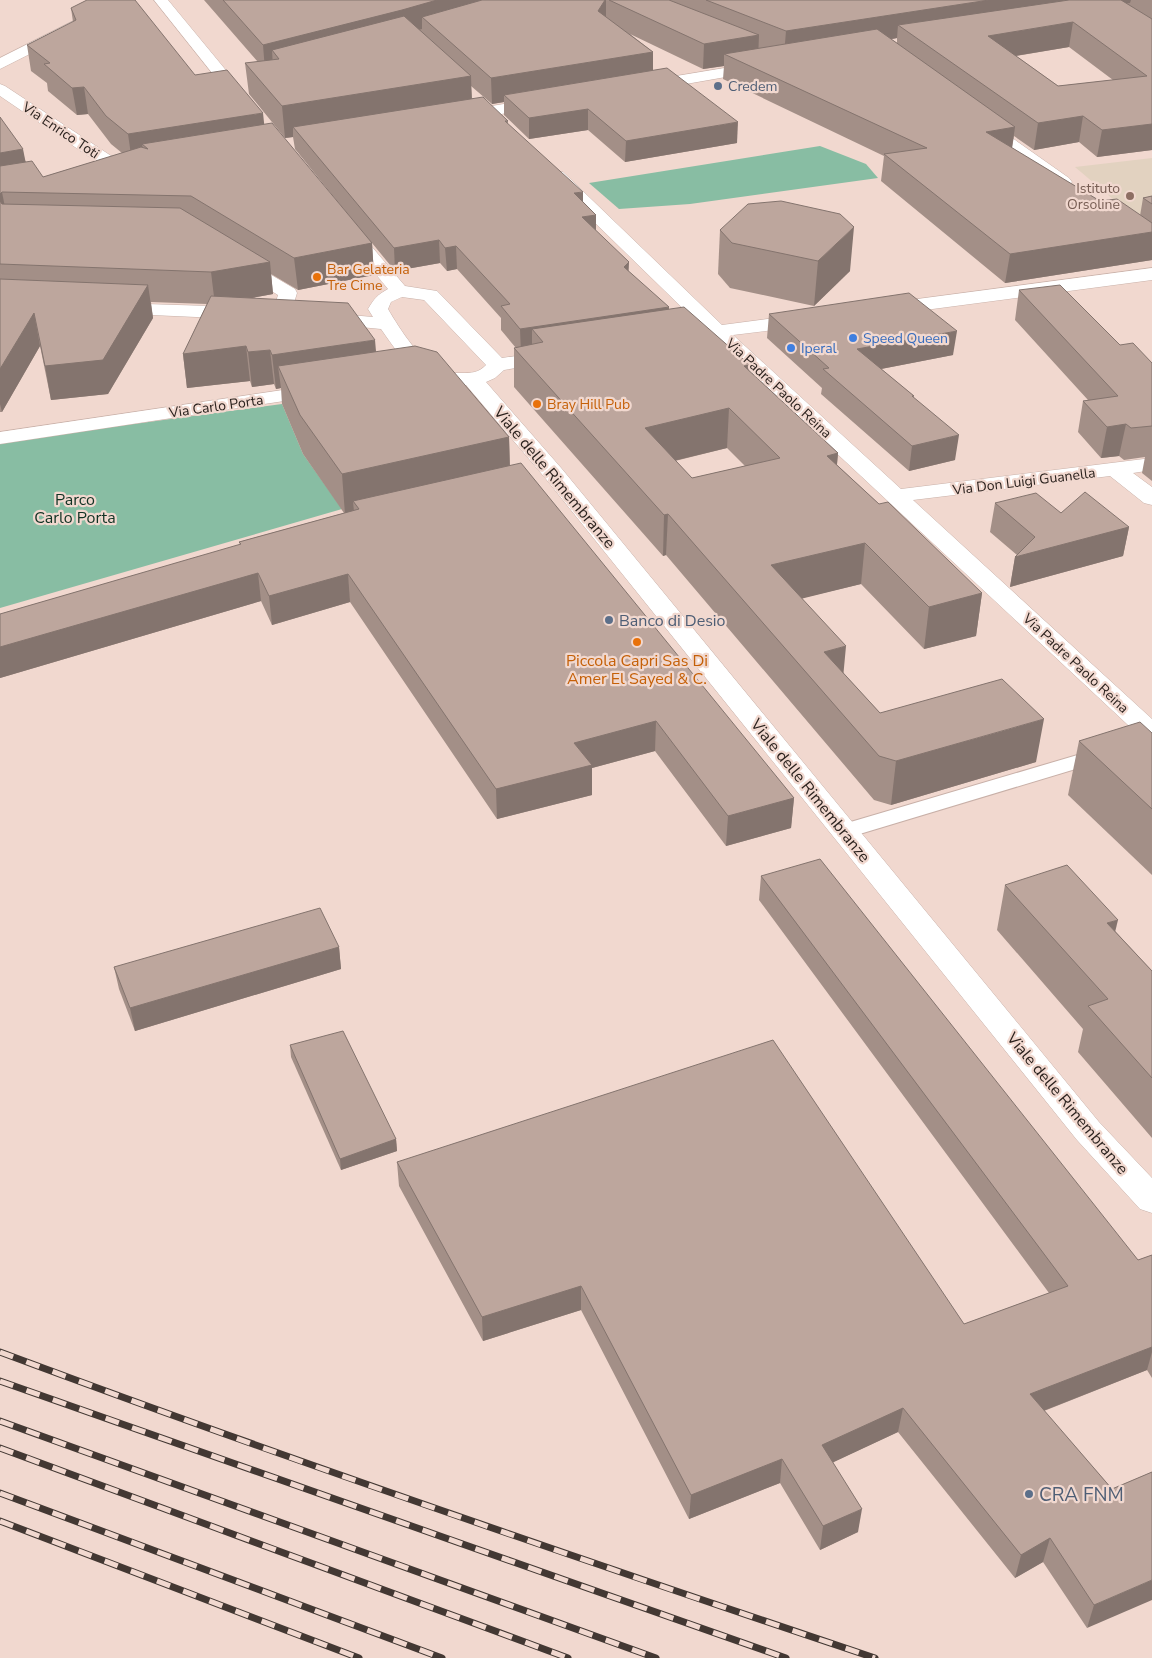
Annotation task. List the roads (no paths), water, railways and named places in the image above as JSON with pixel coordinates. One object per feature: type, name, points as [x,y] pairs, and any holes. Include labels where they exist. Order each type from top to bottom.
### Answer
[{"type":"street","points":[[0,64],[126,0]]},
{"type":"street","points":[[162,0],[254,115]]},
{"type":"street","points":[[635,88],[774,62],[757,52]]},
{"type":"street","points":[[231,86],[250,81]]},
{"type":"street","name":"Via Enrico Toti","points":[[0,89],[122,171]]},
{"type":"street","points":[[469,94],[503,125]]},
{"type":"street","points":[[450,118],[560,100]]},
{"type":"street","points":[[970,115],[1074,190]]},
{"type":"street","name":"Via Padre Paolo Reina","points":[[545,165],[718,332],[1152,733]]},
{"type":"street","points":[[103,174],[141,168]]},
{"type":"street","points":[[341,221],[399,291]]},
{"type":"street","points":[[222,253],[288,293],[298,316]]},
{"type":"street","points":[[874,311],[1152,274]]},
{"type":"street","points":[[399,291],[430,295],[497,365],[492,374],[472,380],[448,379],[432,374],[417,360],[386,324],[378,309],[383,299],[399,291]]},
{"type":"street","points":[[97,308],[298,316],[386,324]]},
{"type":"street","points":[[690,336],[825,317]]},
{"type":"street","points":[[497,365],[565,355]]},
{"type":"street","points":[[408,378],[432,374]]},
{"type":"street","name":"Viale delle Rimembranze","points":[[472,380],[554,474],[1088,1131],[1152,1200]]},
{"type":"street","name":"Via Carlo Porta","points":[[0,438],[332,389]]},
{"type":"street","name":"Via Don Luigi Guanella","points":[[896,496],[1152,464]]},
{"type":"street","points":[[1116,470],[1152,498]]},
{"type":"street","points":[[526,480],[554,474]]},
{"type":"lane","points":[[845,832],[1152,739]]},
{"type":"railway","points":[[0,1352],[436,1509],[875,1658]]},
{"type":"railway","points":[[0,1381],[786,1658]]},
{"type":"railway","points":[[0,1421],[656,1658]]},
{"type":"railway","points":[[0,1448],[568,1658]]},
{"type":"railway","points":[[0,1493],[442,1658]]},
{"type":"railway","points":[[0,1521],[359,1658]]},
{"type":"place","name":"Credem","points":[[718,86]]},
{"type":"place","name":"Istituto Orsoline","points":[[1130,196]]},
{"type":"place","name":"Bar Gelateria Tre Cime","points":[[317,277]]},
{"type":"place","name":"Speed Queen","points":[[853,338]]},
{"type":"place","name":"Iperal","points":[[791,348]]},
{"type":"place","name":"Bray Hill Pub","points":[[537,404]]},
{"type":"place","name":"Banco di Desio","points":[[609,620]]},
{"type":"place","name":"Piccola Capri Sas Di Amer El Sayed & C.","points":[[637,642]]},
{"type":"place","name":"CRA FNM","points":[[1029,1494]]},
{"type":"park label","name":"Parco Carlo Porta","points":[[75,508]]}]
